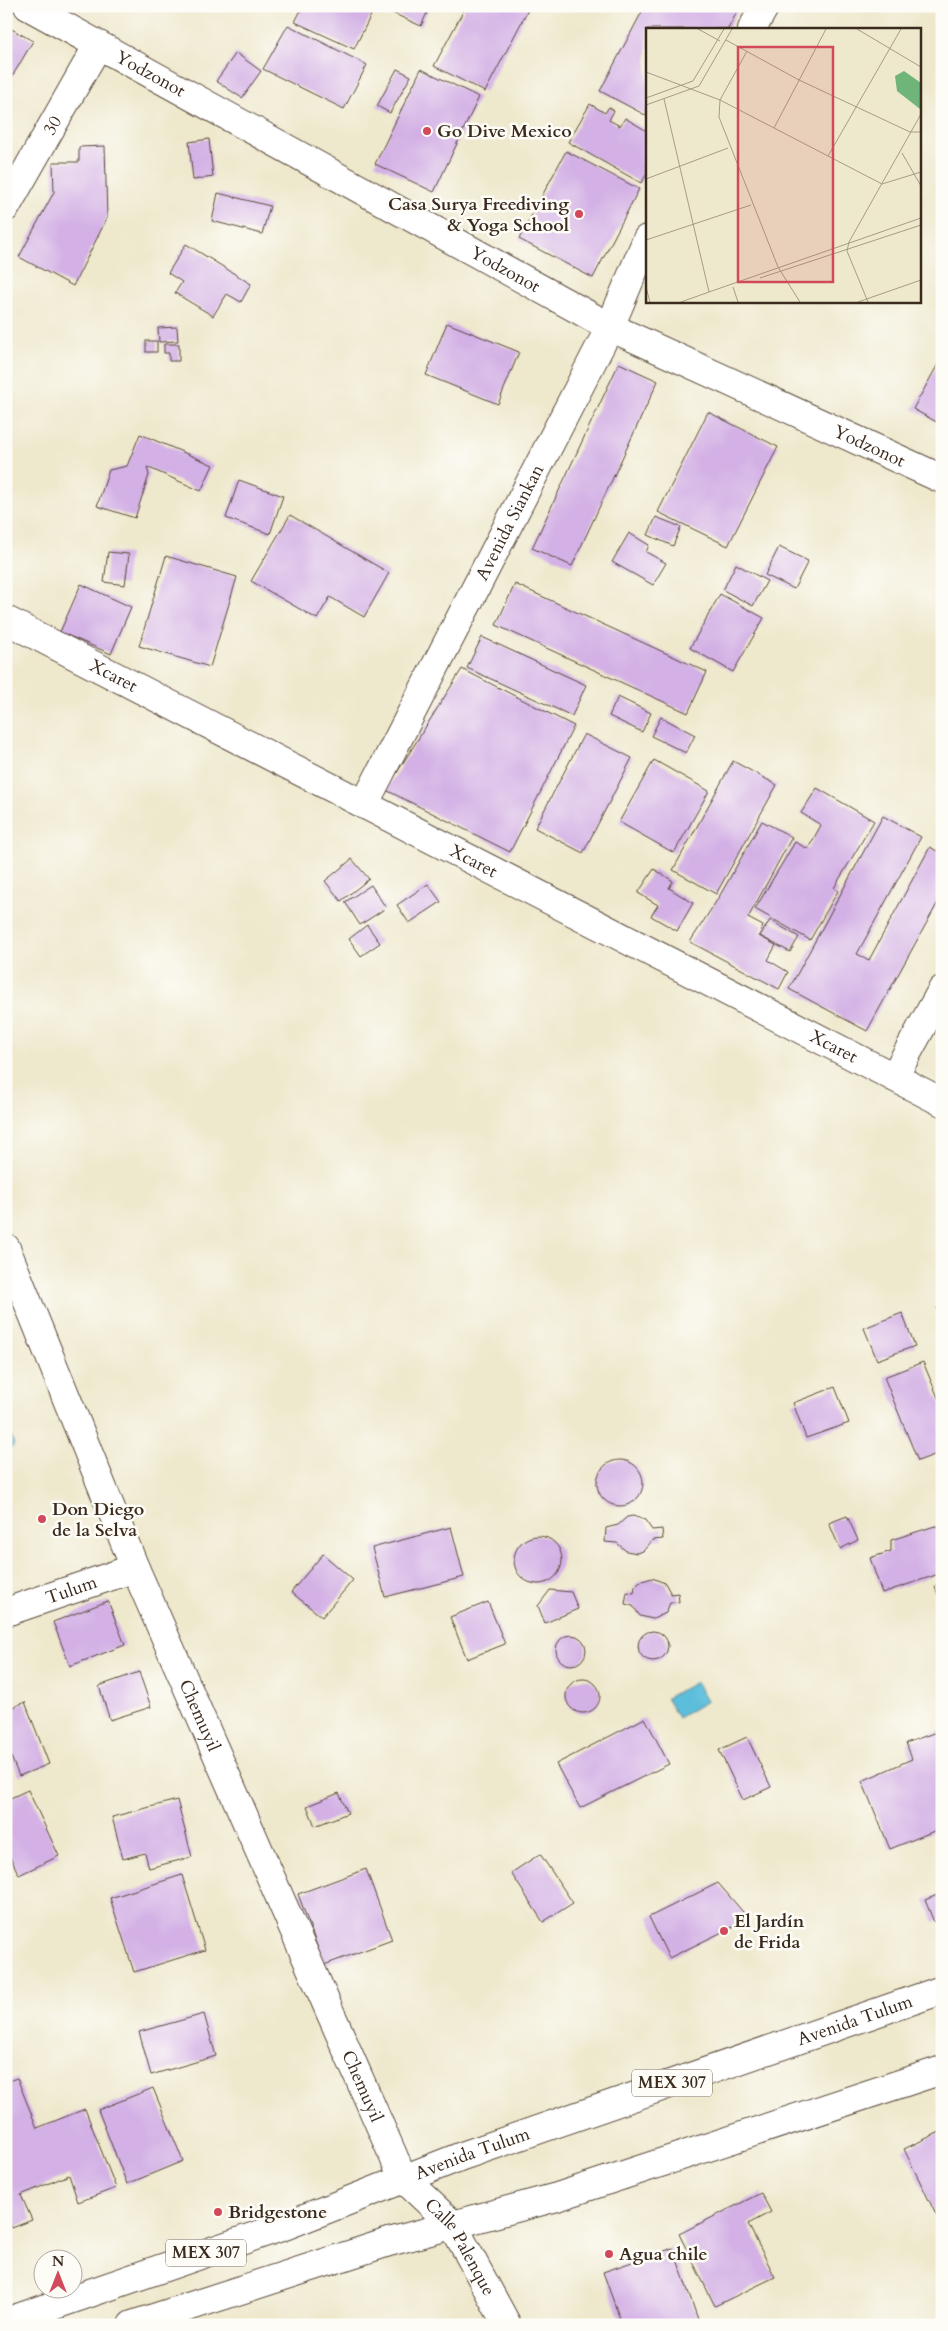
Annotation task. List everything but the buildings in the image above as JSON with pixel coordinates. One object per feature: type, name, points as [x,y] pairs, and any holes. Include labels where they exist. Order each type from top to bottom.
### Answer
[{"type":"street","name":"Yodzonot","points":[[28,6],[610,327],[942,478]]},
{"type":"street","points":[[753,28],[765,6]]},
{"type":"street","name":"30","points":[[6,207],[98,45]]},
{"type":"street","name":"Avenida Siankan","points":[[364,804],[610,327],[646,241]]},
{"type":"street","name":"Xcaret","points":[[6,620],[942,1102]]},
{"type":"street","points":[[894,1077],[942,990]]},
{"type":"street","name":"Chemuyil","points":[[6,1248],[135,1568],[403,2178]]},
{"type":"street","name":"Tulum","points":[[6,1612],[135,1568]]},
{"type":"street","name":"Avenida Tulum","points":[[6,2322],[287,2225],[403,2178],[942,1990]]},
{"type":"street","name":"MEX 307","points":[[132,2325],[389,2242],[558,2197],[942,2070]]},
{"type":"street","name":"Calle Palenque","points":[[403,2178],[453,2225],[507,2325]]},
{"type":"water","points":[[6,1418],[14,1445],[6,1454]]},
{"type":"water","points":[[696,1682],[707,1701],[678,1718],[666,1698]]},
{"type":"place","name":"Go Dive Mexico","points":[[427,131]]},
{"type":"place","name":"Casa Surya Freediving & Yoga School","points":[[579,214]]},
{"type":"place","name":"Don Diego de la Selva","points":[[42,1519]]},
{"type":"place","name":"El Jardín de Frida","points":[[724,1931]]},
{"type":"place","name":"Bridgestone","points":[[218,2212]]},
{"type":"place","name":"Agua chile","points":[[609,2254]]}]
